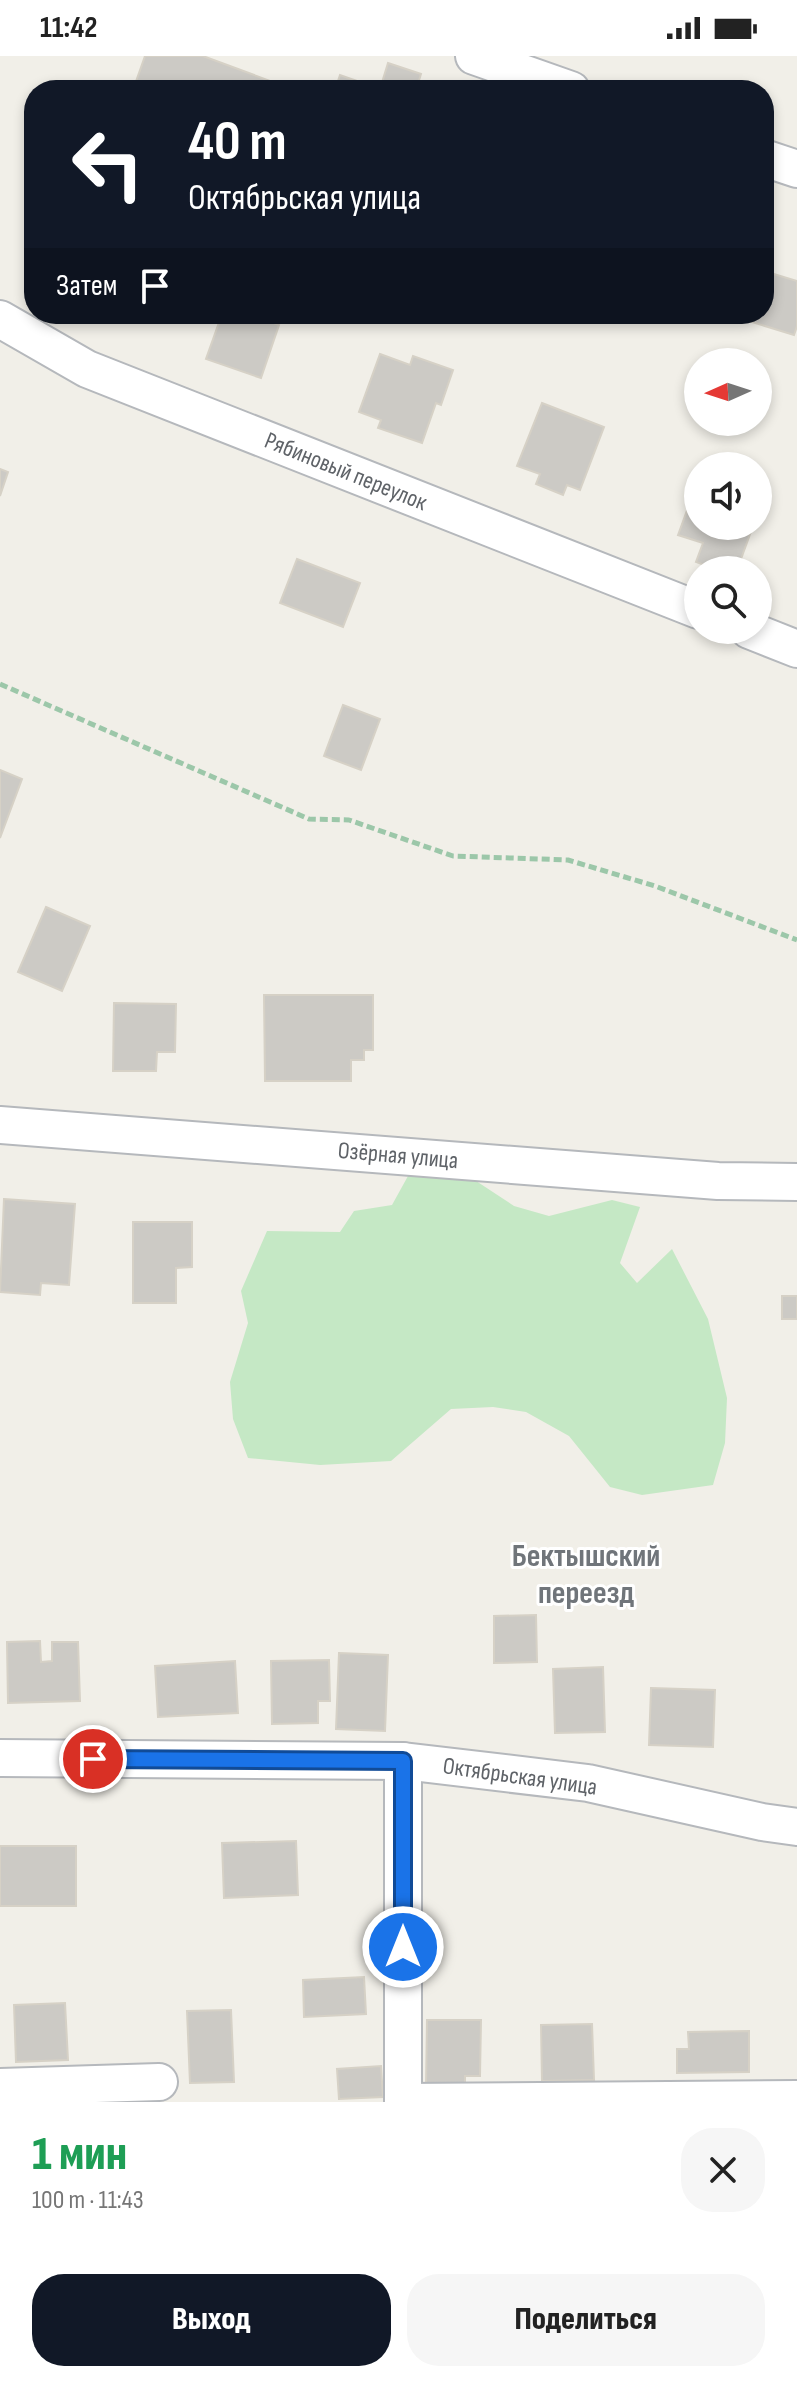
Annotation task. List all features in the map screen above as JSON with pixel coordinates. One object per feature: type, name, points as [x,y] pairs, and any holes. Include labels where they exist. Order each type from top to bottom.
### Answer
[{"type":"street","points":[[474,56],[542,80]]},
{"type":"street","points":[[774,161],[797,169]]},
{"type":"street","name":"Рябиновый переулок","points":[[0,319],[87,369],[684,604]]},
{"type":"street","points":[[772,639],[797,649]]},
{"type":"street","name":"Озёрная улица","points":[[0,1125],[718,1181],[797,1182]]},
{"type":"street","name":"Октябрьская улица","points":[[0,1758],[403,1761],[588,1783],[797,1827]]},
{"type":"street","points":[[403,1761],[403,2102],[797,2099]]},
{"type":"street","points":[[0,2087],[159,2082]]},
{"type":"path","points":[[0,684],[309,819],[349,820],[453,856],[568,860],[655,886],[797,940]]},
{"type":"green space","points":[[408,1176],[470,1177],[514,1206],[549,1216],[612,1200],[640,1207],[620,1263],[637,1283],[672,1249],[708,1319],[727,1398],[725,1443],[713,1485],[642,1495],[610,1487],[569,1436],[526,1412],[493,1407],[451,1409],[391,1461],[320,1465],[248,1458],[233,1419],[230,1382],[248,1323],[241,1291],[267,1231],[340,1232],[354,1211],[392,1205]]},
{"type":"building","points":[[145,56],[203,56],[268,80],[137,80]]},
{"type":"building","points":[[388,63],[421,74],[419,80],[383,80]]},
{"type":"building","points":[[774,274],[797,281],[797,326],[794,335],[758,324],[774,324]]},
{"type":"building","points":[[218,324],[279,325],[261,378],[206,359]]},
{"type":"building","points":[[380,354],[410,365],[413,356],[453,370],[441,405],[436,403],[422,443],[378,428],[381,420],[359,412]]},
{"type":"building","points":[[542,403],[604,427],[580,490],[567,485],[563,495],[536,484],[540,474],[517,466]]},
{"type":"building","points":[[0,469],[8,472],[0,496]]},
{"type":"building","points":[[684,519],[684,537],[678,535]]},
{"type":"building","points":[[694,540],[748,540],[742,556],[698,556],[703,543]]},
{"type":"building","points":[[297,559],[360,583],[343,627],[280,603]]},
{"type":"building","points":[[343,705],[380,719],[361,770],[324,756]]},
{"type":"building","points":[[0,770],[22,779],[0,838]]},
{"type":"building","points":[[46,907],[90,926],[62,991],[18,972]]},
{"type":"building","points":[[264,995],[373,995],[373,1050],[364,1050],[364,1060],[351,1060],[351,1081],[265,1081]]},
{"type":"building","points":[[114,1003],[176,1004],[175,1052],[157,1052],[156,1071],[113,1071]]},
{"type":"building","points":[[4,1199],[75,1204],[69,1285],[41,1283],[40,1295],[0,1292]]},
{"type":"building","points":[[133,1222],[192,1222],[192,1267],[176,1268],[176,1303],[133,1303]]},
{"type":"building","points":[[782,1296],[797,1296],[797,1319],[782,1319]]},
{"type":"building","points":[[536,1615],[537,1662],[494,1663],[494,1616]]},
{"type":"building","points":[[40,1641],[41,1662],[52,1661],[52,1642],[78,1642],[80,1701],[8,1703],[7,1642]]},
{"type":"building","points":[[339,1653],[388,1655],[385,1731],[336,1729]]},
{"type":"building","points":[[329,1660],[330,1701],[318,1701],[318,1723],[272,1724],[271,1661]]},
{"type":"building","points":[[235,1661],[238,1713],[158,1717],[155,1666]]},
{"type":"building","points":[[603,1667],[605,1732],[555,1733],[553,1669]]},
{"type":"building","points":[[651,1688],[715,1690],[713,1747],[649,1745]]},
{"type":"building","points":[[296,1841],[298,1895],[224,1898],[222,1843]]},
{"type":"building","points":[[0,1846],[76,1846],[76,1906],[0,1906]]},
{"type":"building","points":[[364,1977],[366,2014],[304,2017],[303,1980]]},
{"type":"building","points":[[65,2003],[68,2060],[16,2062],[14,2005]]},
{"type":"building","points":[[231,2010],[234,2082],[190,2083],[187,2011]]},
{"type":"building","points":[[427,2020],[481,2020],[480,2076],[465,2076],[465,2088],[426,2088]]},
{"type":"building","points":[[592,2024],[594,2080],[542,2081],[541,2025]]},
{"type":"building","points":[[749,2031],[749,2072],[677,2073],[677,2049],[689,2049],[688,2032]]},
{"type":"building","points":[[381,2066],[383,2097],[339,2099],[337,2069]]},
{"type":"district","name":"Бектышский переезд","points":[[586,1574]]},
{"type":"route","points":[[93,1759],[403,1761],[403,1947]]}]
